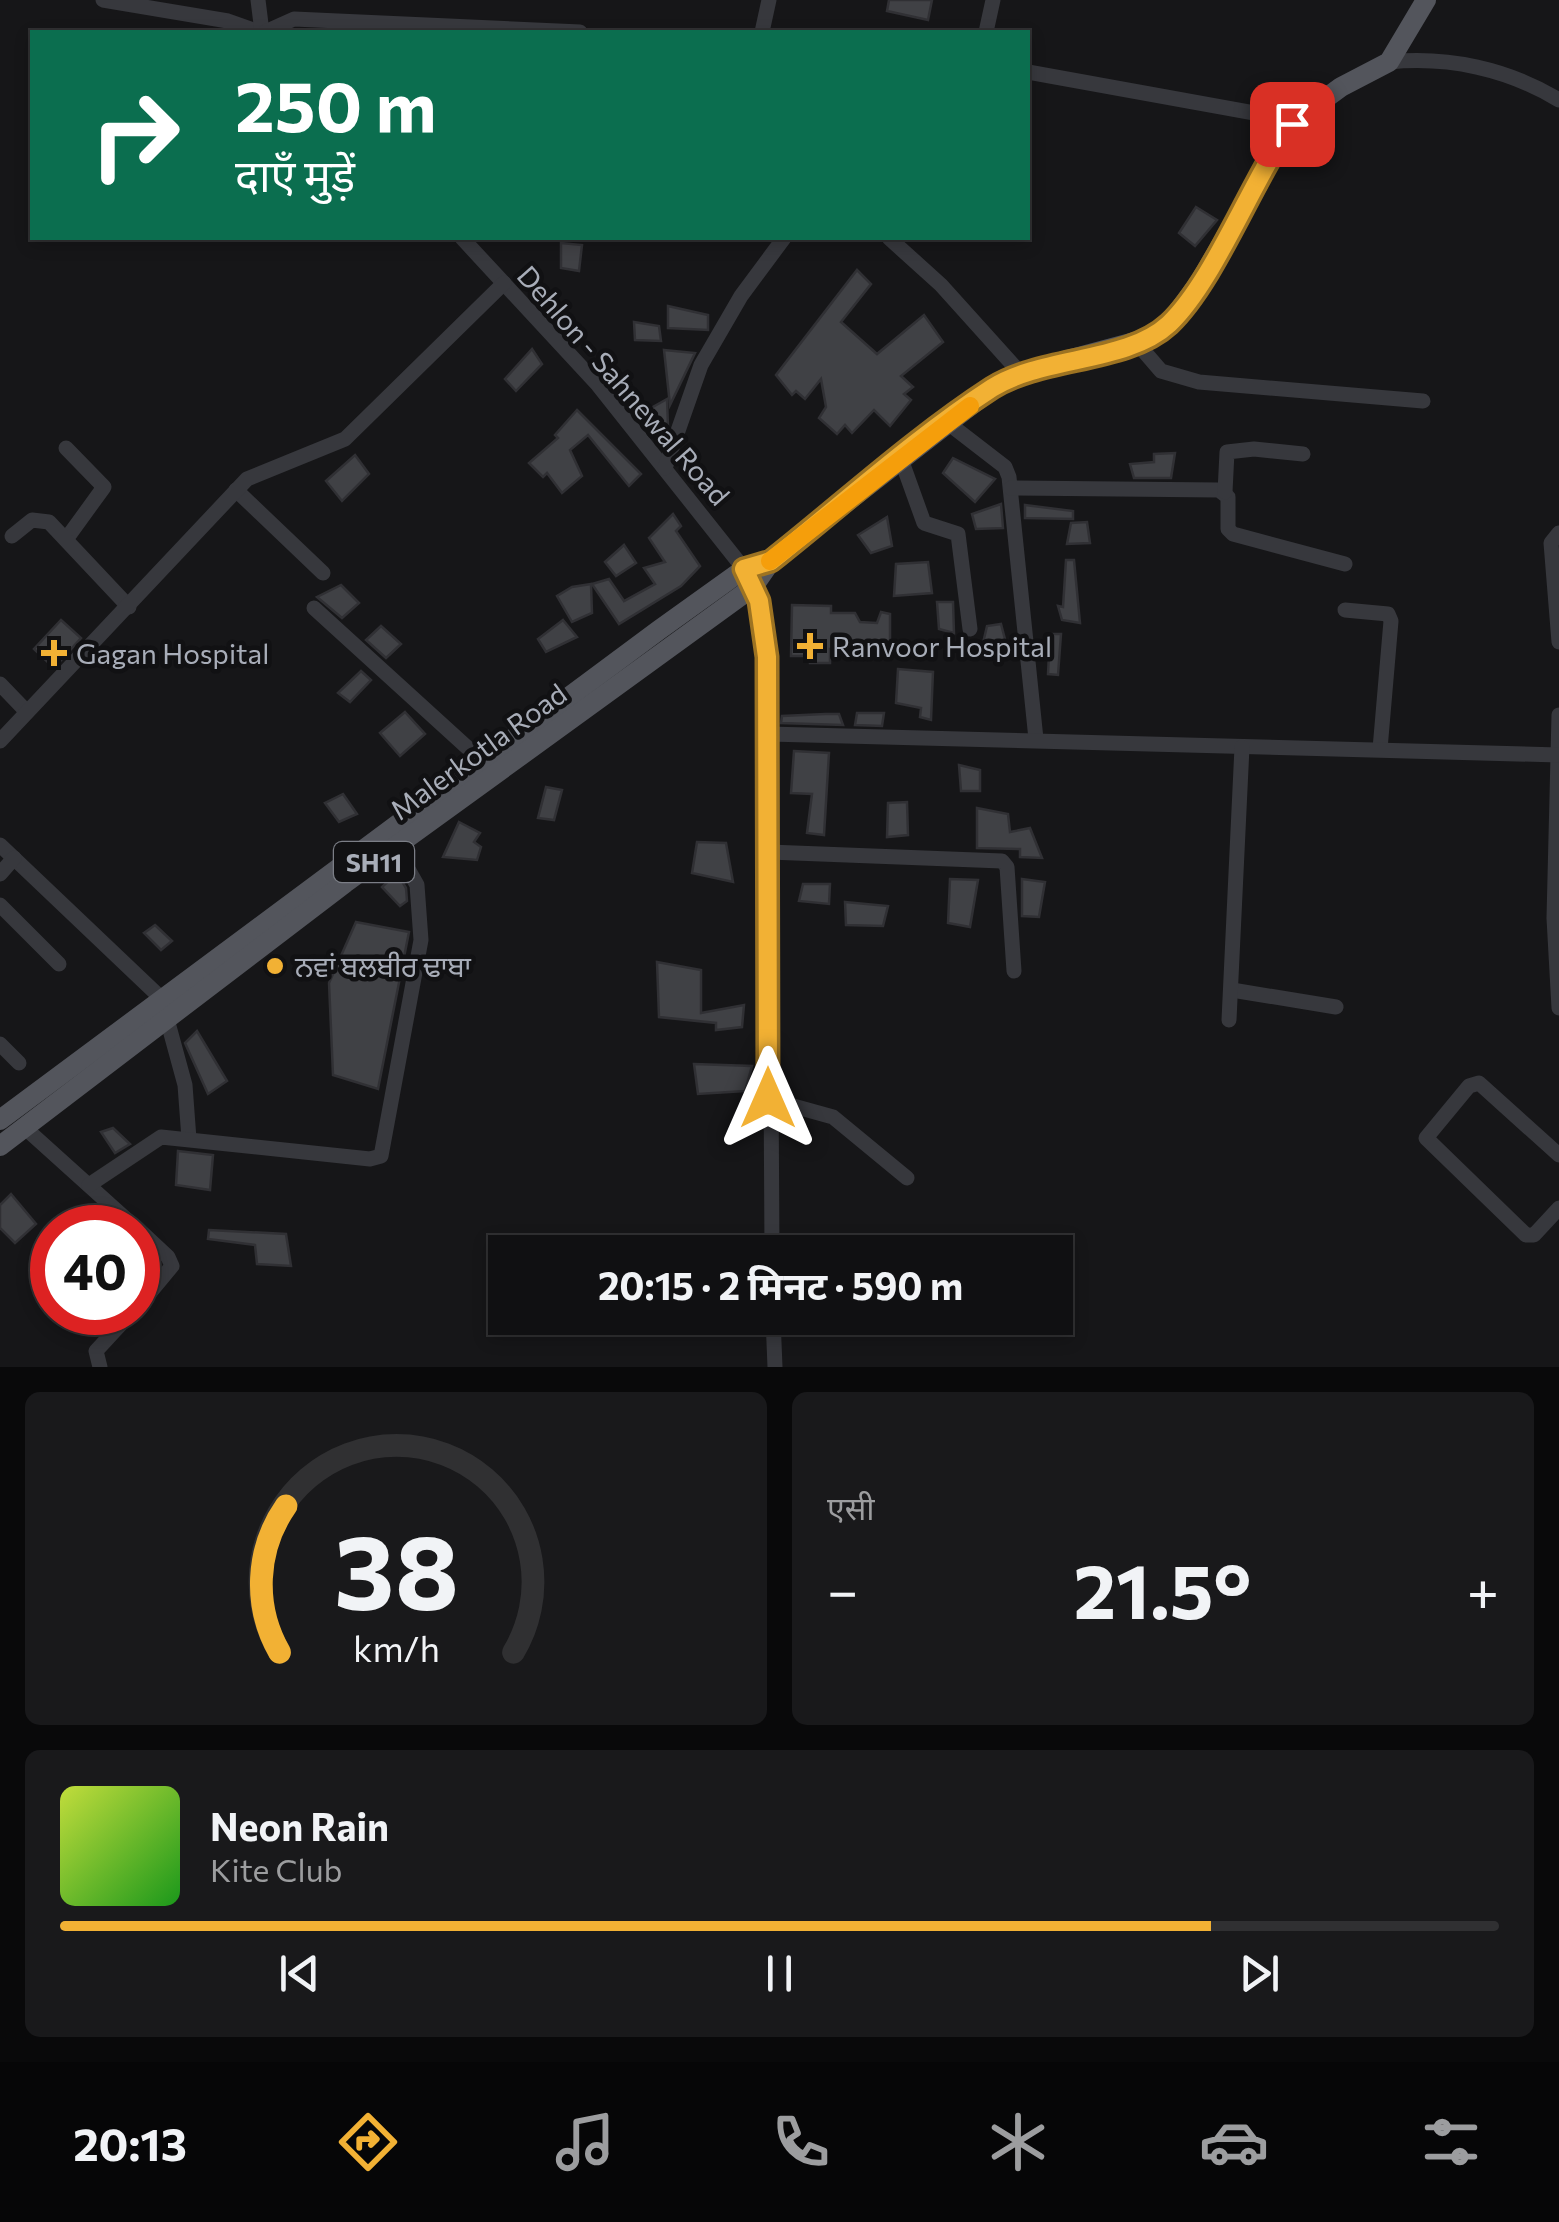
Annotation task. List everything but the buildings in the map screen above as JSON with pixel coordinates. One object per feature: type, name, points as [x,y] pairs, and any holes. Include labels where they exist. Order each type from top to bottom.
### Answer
[{"type":"main road","points":[[1389,62],[1426,0]]},
{"type":"main road","name":"SH11","points":[[748,578],[994,388],[1022,375],[1136,342],[1169,324],[1199,282],[1292,124],[1342,87],[1389,62]]},
{"type":"main road","name":"Malerkotla Road","points":[[0,1146],[165,1009],[482,760],[748,578]]},
{"type":"main road","name":"Malerkotla Road","points":[[0,1120],[395,846],[748,578]]},
{"type":"street","points":[[103,0],[228,21],[256,30]]},
{"type":"street","points":[[258,0],[262,30]]},
{"type":"street","points":[[762,30],[769,0]]},
{"type":"street","points":[[986,30],[993,0]]},
{"type":"street","points":[[267,30],[294,19],[536,30]]},
{"type":"street","points":[[1389,62],[1454,61],[1496,72],[1559,100]]},
{"type":"street","points":[[1030,72],[1292,124]]},
{"type":"street","name":"Dehlon - Sahnewal Road","points":[[464,240],[598,385],[748,578]]},
{"type":"street","points":[[665,468],[701,365],[741,296],[783,240]]},
{"type":"street","points":[[891,240],[940,285],[1022,375]]},
{"type":"street","points":[[0,741],[236,490],[262,470],[331,448],[345,439],[504,283]]},
{"type":"street","points":[[1136,342],[1162,371],[1199,382],[1423,401]]},
{"type":"street","points":[[948,423],[1004,467],[1011,488],[1036,739]]},
{"type":"street","points":[[66,448],[104,487],[68,538]]},
{"type":"street","points":[[1303,454],[1254,449],[1227,452],[1228,529],[1233,534],[1345,564]]},
{"type":"street","points":[[902,459],[924,523],[958,534],[970,630]]},
{"type":"street","points":[[1011,488],[1225,492]]},
{"type":"street","points":[[236,490],[323,573]]},
{"type":"street","points":[[12,536],[40,519],[68,538],[129,607]]},
{"type":"street","points":[[1559,533],[1551,543],[1559,642]]},
{"type":"street","points":[[748,578],[763,619],[769,734],[772,1235]]},
{"type":"street","points":[[314,608],[482,760]]},
{"type":"street","points":[[1345,610],[1388,614],[1392,622],[1380,748]]},
{"type":"street","points":[[0,684],[26,711]]},
{"type":"street","points":[[1559,715],[1554,918],[1559,1008]]},
{"type":"street","points":[[769,734],[1557,755]]},
{"type":"street","points":[[1229,1020],[1242,747]]},
{"type":"street","points":[[0,845],[165,1009],[184,1085],[189,1138]]},
{"type":"street","points":[[89,1185],[154,1139],[189,1138],[370,1159],[383,1154],[421,940],[420,896],[395,846]]},
{"type":"street","points":[[768,852],[1002,861],[1007,867],[1014,971]]},
{"type":"street","points":[[0,874],[14,858]]},
{"type":"street","points":[[0,904],[59,964]]},
{"type":"street","points":[[1232,990],[1336,1007]]},
{"type":"street","points":[[0,1044],[19,1063]]},
{"type":"street","points":[[1559,1155],[1478,1084],[1470,1086],[1426,1138],[1526,1235],[1534,1235],[1559,1208]]},
{"type":"street","points":[[768,1098],[832,1116],[907,1178]]},
{"type":"street","points":[[24,1127],[111,1205]]},
{"type":"street","points":[[160,1250],[172,1266],[160,1280]]},
{"type":"street","points":[[100,1367],[96,1351],[111,1335]]},
{"type":"street","points":[[774,1335],[775,1367]]},
{"type":"slow traffic","points":[[770,561],[970,406]]},
{"type":"place","name":"Ranvoor Hospital","points":[[810,646]]},
{"type":"place","name":"Gagan Hospital","points":[[54,653]]},
{"type":"place","name":"ਨਵਾਂ ਬਲਬੀਰ ਢਾਬਾ","points":[[275,966]]},
{"type":"route","points":[[768,1098],[767,657],[759,601],[744,569],[771,561],[994,388],[1038,368],[1146,339],[1169,324],[1199,282],[1271,152],[1292,124]]}]
